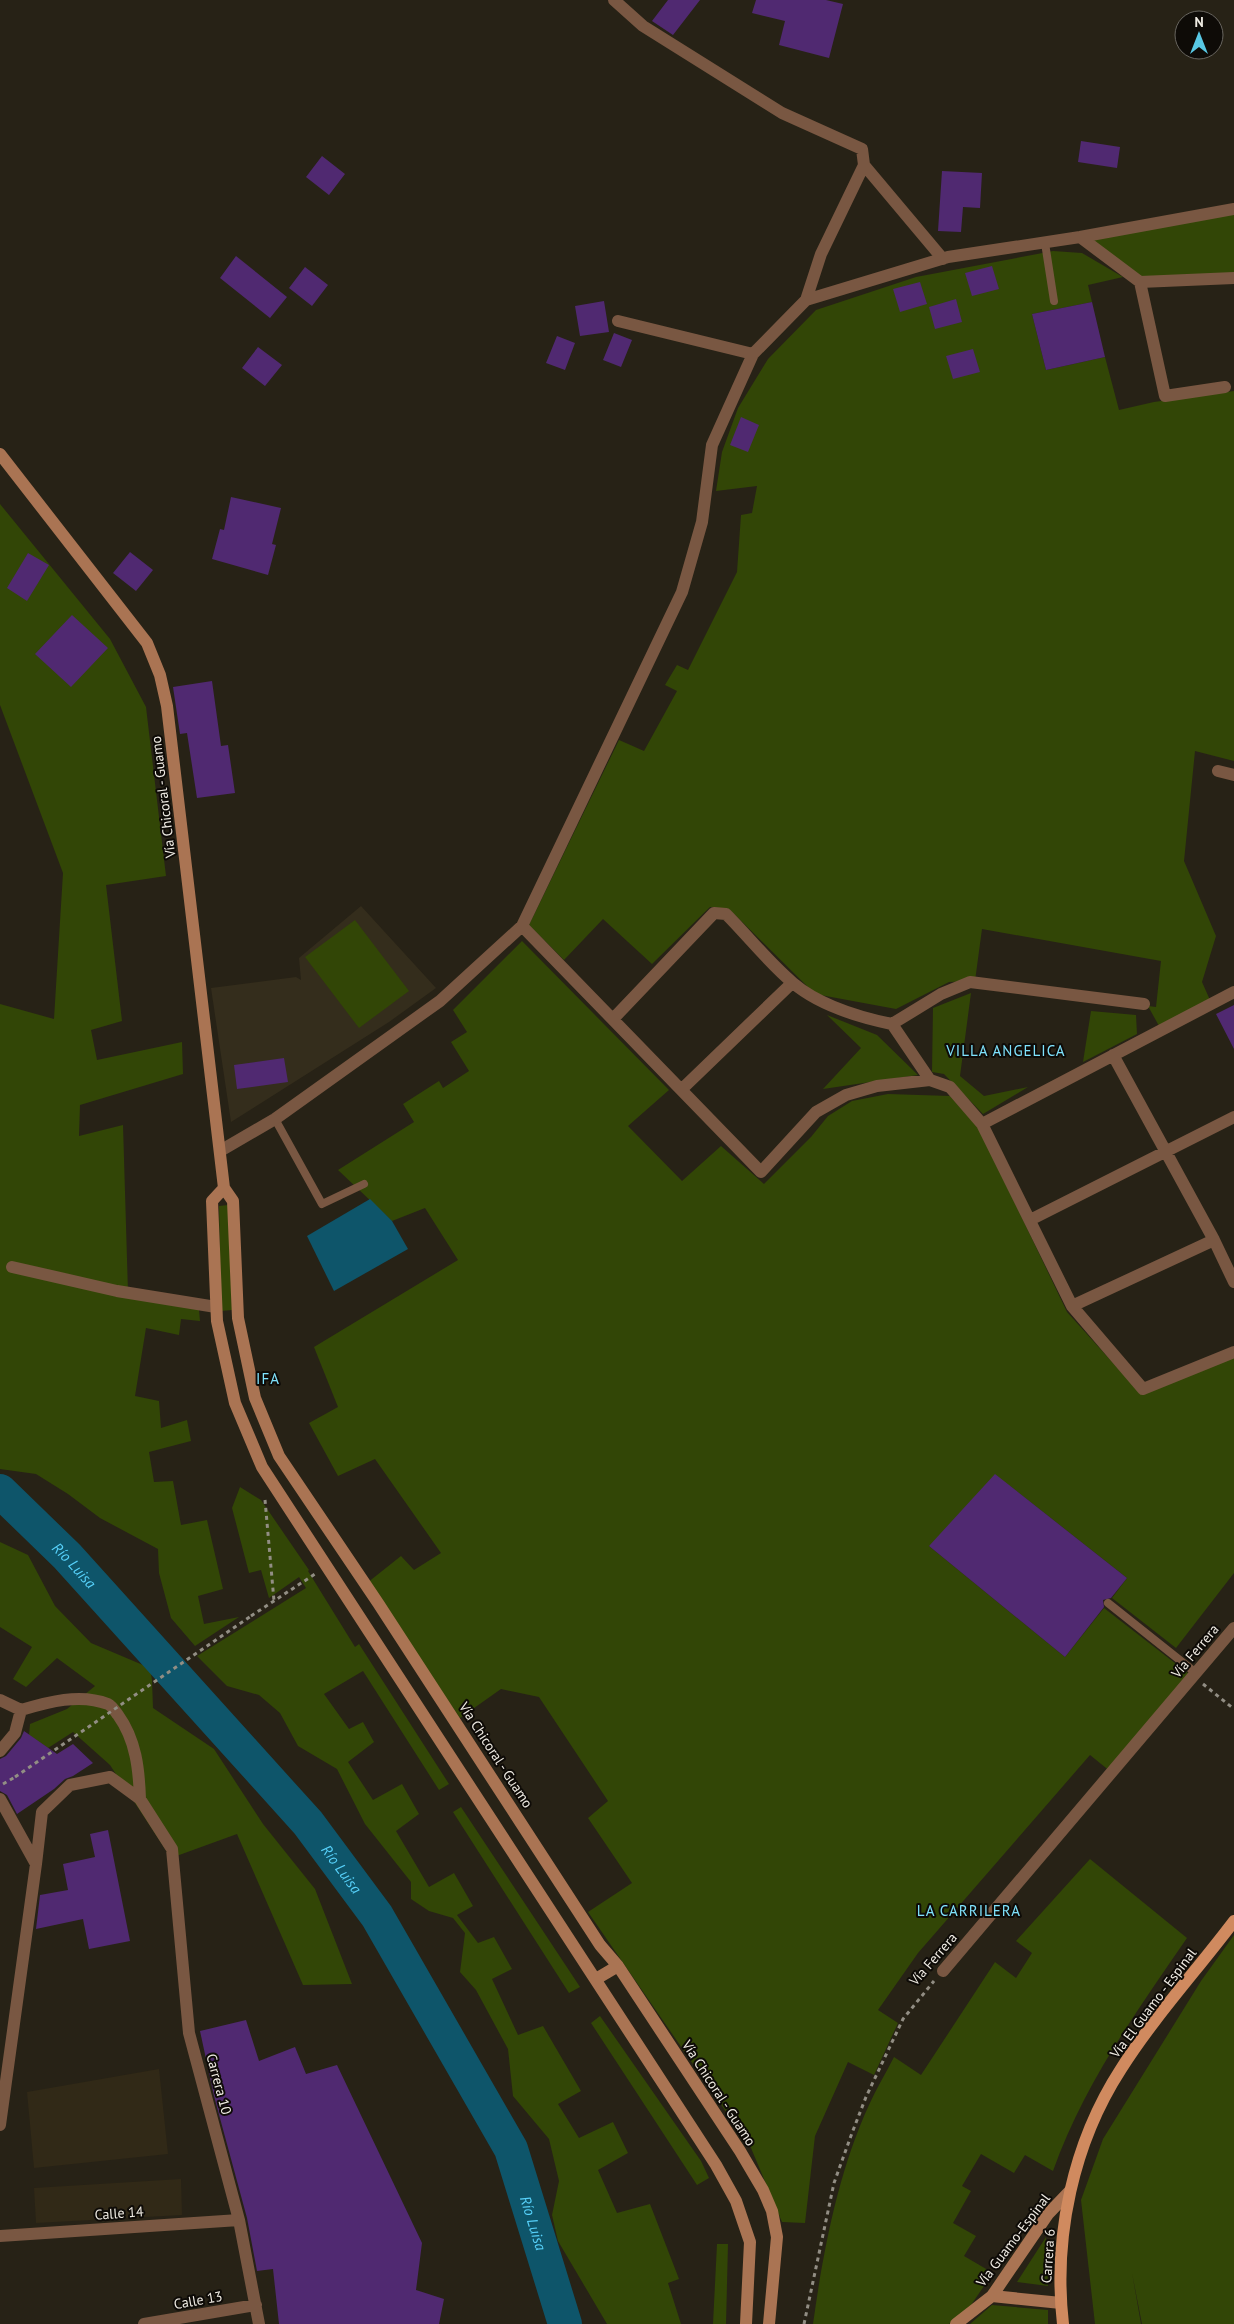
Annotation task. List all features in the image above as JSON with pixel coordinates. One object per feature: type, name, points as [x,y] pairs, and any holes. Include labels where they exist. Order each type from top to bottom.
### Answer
[{"type":"main road","name":"Vía El Guamo - Espinal","points":[[1070,2191],[1081,2153],[1097,2114],[1119,2071],[1137,2044],[1234,1921]]},
{"type":"main road","name":"Carrera 6","points":[[1063,2324],[1060,2303],[1062,2240],[1070,2191]]},
{"type":"street","points":[[614,0],[643,26],[782,113],[862,149],[864,164],[943,259]]},
{"type":"street","points":[[220,1151],[275,1119],[440,1001],[522,926],[682,592],[702,522],[712,445],[753,354],[806,300],[821,254],[864,164]]},
{"type":"street","points":[[806,300],[943,259],[1080,237],[1234,209]]},
{"type":"street","points":[[1080,237],[1140,282],[1234,278]]},
{"type":"street","points":[[1140,282],[1165,396],[1225,387]]},
{"type":"street","points":[[618,321],[753,354]]},
{"type":"street","name":"Vía Chicoral - Guamo","points":[[0,454],[146,643],[160,675],[167,706],[224,1188],[233,1200],[238,1318],[255,1398],[279,1456],[486,1767],[600,1945],[618,1966],[740,2151],[763,2190],[772,2212],[778,2237],[769,2324]]},
{"type":"street","points":[[1218,771],[1234,776]]},
{"type":"street","points":[[614,1018],[714,913],[726,914],[792,983],[807,993],[859,1017],[892,1024],[941,994],[970,982],[1144,1004]]},
{"type":"street","points":[[522,926],[614,1018],[762,1172],[816,1112],[846,1095],[877,1086],[930,1080],[950,1087],[982,1124],[1072,1306],[1143,1389],[1234,1352]]},
{"type":"street","points":[[682,1089],[792,983]]},
{"type":"street","points":[[982,1124],[1234,992]]},
{"type":"street","points":[[892,1024],[930,1080]]},
{"type":"street","points":[[1113,1056],[1214,1240],[1234,1282]]},
{"type":"street","points":[[1030,1220],[1234,1117]]},
{"type":"street","points":[[224,1188],[212,1201],[217,1321],[236,1403],[262,1467],[271,1484],[292,1511],[532,1884],[596,1979],[716,2165],[736,2201],[750,2242],[746,2324]]},
{"type":"street","points":[[1072,1306],[1214,1240]]},
{"type":"street","points":[[12,1267],[117,1291],[216,1307]]},
{"type":"street","points":[[217,1321],[238,1318]]},
{"type":"street","points":[[292,1511],[309,1501]]},
{"type":"street","points":[[367,1627],[386,1616]]},
{"type":"street","name":"Vía Ferrera","points":[[943,1971],[1198,1677],[1234,1628]]},
{"type":"street","points":[[0,1700],[21,1710],[52,1701],[90,1700],[110,1705],[126,1727],[139,1766],[140,1799]]},
{"type":"street","points":[[0,1751],[18,1726],[21,1710]]},
{"type":"street","points":[[466,1780],[486,1767]]},
{"type":"street","points":[[0,2124],[42,1812],[70,1785],[110,1777],[140,1799]]},
{"type":"street","points":[[0,1799],[36,1864]]},
{"type":"street","name":"Carrera 10","points":[[140,1799],[172,1849],[190,2033],[240,2220],[259,2324]]},
{"type":"street","points":[[596,1979],[618,1966]]},
{"type":"street","name":"Vía Guamo-Espinal","points":[[956,2324],[992,2296],[1048,2214],[1070,2191]]},
{"type":"street","name":"Calle 14","points":[[0,2236],[240,2220]]},
{"type":"street","points":[[992,2296],[1060,2303]]},
{"type":"street","name":"Calle 13","points":[[144,2324],[256,2305]]},
{"type":"lane","points":[[1045,243],[1054,301]]},
{"type":"lane","points":[[275,1119],[322,1204],[364,1184]]},
{"type":"lane","points":[[1108,1603],[1198,1677]]},
{"type":"path","points":[[264,1496],[274,1601]]},
{"type":"path","points":[[0,1786],[327,1566]]},
{"type":"path","points":[[1198,1677],[1234,1709]]},
{"type":"path","name":"Vía Ferrera","points":[[804,2324],[834,2183],[866,2097],[908,2011],[943,1971]]},
{"type":"shaded area","points":[[361,906],[436,988],[389,1022],[231,1122],[211,988],[296,977],[301,980],[299,958]]},
{"type":"shaded area","points":[[159,2069],[168,2154],[34,2168],[27,2092]]},
{"type":"shaded area","points":[[181,2179],[182,2215],[36,2223],[34,2188]]},
{"type":"green space","points":[[1234,212],[1234,274],[1142,278],[1089,239]]},
{"type":"green space","points":[[1053,251],[1082,253],[1123,277],[1088,285],[1092,302],[1032,314],[1046,370],[1105,357],[1119,410],[1154,402],[1234,391],[1234,761],[1195,751],[1184,861],[1216,936],[1202,982],[1210,1000],[1159,1026],[1148,1006],[1156,1007],[1161,961],[982,929],[975,981],[949,982],[896,1009],[815,994],[729,909],[710,907],[652,964],[603,919],[564,960],[529,925],[619,740],[644,751],[677,691],[665,685],[677,665],[688,670],[737,572],[741,515],[752,513],[757,486],[716,491],[722,452],[738,408],[768,359],[816,310],[916,277]]},
{"type":"green space","points":[[0,504],[110,639],[146,707],[166,876],[106,885],[122,1021],[91,1030],[97,1060],[182,1042],[183,1074],[80,1105],[79,1136],[123,1125],[128,1292],[198,1299],[200,1321],[181,1319],[179,1335],[146,1328],[135,1396],[159,1401],[161,1428],[187,1420],[191,1441],[149,1452],[154,1482],[173,1481],[181,1525],[207,1520],[223,1589],[198,1596],[204,1624],[239,1617],[195,1646],[171,1618],[159,1573],[158,1549],[100,1518],[68,1494],[36,1474],[0,1469],[0,1004],[54,1019],[63,873],[0,705]]},
{"type":"green space","points":[[355,920],[409,991],[359,1028],[305,957]]},
{"type":"green space","points":[[522,941],[669,1090],[628,1126],[682,1181],[721,1146],[764,1184],[811,1137],[828,1116],[852,1101],[888,1094],[950,1096],[980,1130],[1067,1312],[1141,1394],[1234,1356],[1234,1573],[1176,1648],[1112,1598],[1127,1578],[1010,1486],[929,1546],[1065,1657],[1104,1608],[1189,1674],[1111,1772],[1090,1755],[918,1953],[878,2010],[898,2023],[874,2075],[848,2062],[815,2136],[805,2223],[782,2222],[751,2148],[588,1912],[632,1883],[588,1818],[608,1801],[539,1697],[501,1689],[460,1718],[367,1583],[401,1556],[414,1570],[441,1553],[375,1459],[338,1476],[309,1423],[338,1407],[314,1347],[458,1260],[425,1208],[392,1221],[338,1170],[414,1122],[403,1104],[439,1081],[443,1088],[469,1071],[451,1042],[467,1032],[453,1010]]},
{"type":"green space","points":[[971,993],[960,1076],[984,1096],[1028,1087],[983,1114],[944,1074],[932,1072],[933,1008]]},
{"type":"green space","points":[[1091,1011],[1136,1015],[1137,1034],[1083,1062]]},
{"type":"green space","points":[[827,1015],[877,1035],[918,1075],[823,1089],[861,1048]]},
{"type":"green space","points":[[228,1205],[232,1310],[221,1311],[219,1206]]},
{"type":"green space","points":[[240,1487],[261,1500],[309,1570],[355,1647],[359,1644],[449,1784],[439,1790],[363,1671],[324,1694],[349,1729],[363,1722],[374,1742],[348,1762],[373,1800],[402,1784],[419,1814],[396,1831],[429,1887],[454,1873],[473,1906],[457,1915],[478,1943],[494,1937],[512,1969],[492,1979],[518,2035],[543,2026],[581,2091],[558,2104],[579,2138],[613,2122],[628,2153],[598,2170],[617,2213],[650,2204],[679,2279],[668,2283],[681,2324],[607,2324],[558,2241],[552,2215],[559,2181],[549,2139],[513,2096],[508,2049],[476,1990],[460,1972],[465,1933],[453,1918],[429,1911],[411,1899],[411,1882],[365,1824],[337,1769],[298,1746],[280,1713],[259,1695],[227,1686],[197,1656],[306,1588],[299,1577],[269,1598],[261,1570],[249,1573],[232,1508]]},
{"type":"green space","points":[[0,1542],[28,1555],[55,1606],[91,1643],[150,1668],[153,1708],[214,1749],[263,1824],[315,1889],[352,1984],[303,1985],[237,1834],[171,1858],[110,1765],[73,1732],[48,1748],[29,1735],[30,1724],[67,1709],[95,1686],[57,1658],[26,1687],[13,1679],[32,1647],[0,1627]]},
{"type":"green space","points":[[461,1807],[580,1987],[569,1993],[453,1812]]},
{"type":"green space","points":[[1090,1859],[1187,1938],[1130,2022],[1095,2079],[1079,2109],[1053,2171],[1025,2155],[1014,2173],[981,2154],[962,2186],[971,2191],[953,2223],[976,2236],[964,2256],[993,2273],[971,2305],[949,2324],[813,2324],[827,2241],[840,2185],[858,2131],[894,2057],[921,2075],[995,1962],[1016,1978],[1032,1953],[1016,1941]]},
{"type":"green space","points":[[1234,1935],[1234,2324],[1142,2324],[1132,2273],[1141,2324],[1095,2324],[1081,2200],[1103,2139],[1201,1981]]},
{"type":"green space","points":[[600,2016],[701,2161],[709,2178],[697,2185],[591,2023]]},
{"type":"green space","points":[[1046,2237],[1048,2286],[1017,2282]]},
{"type":"green space","points":[[717,2244],[728,2244],[726,2324],[713,2324]]},
{"type":"green space","points":[[992,2305],[1048,2310],[1048,2324],[970,2324]]},
{"type":"water","points":[[370,1199],[392,1221],[408,1249],[334,1291],[307,1236]]},
{"type":"building","points":[[668,0],[700,0],[673,35],[652,21]]},
{"type":"building","points":[[756,0],[826,0],[843,4],[829,58],[779,45],[785,21],[752,13]]},
{"type":"building","points":[[1081,141],[1120,147],[1117,168],[1078,162]]},
{"type":"building","points":[[322,156],[345,174],[329,195],[306,177]]},
{"type":"building","points":[[942,171],[982,173],[980,208],[963,207],[961,232],[938,231]]},
{"type":"building","points":[[236,256],[287,297],[270,318],[220,278]]},
{"type":"building","points":[[992,266],[999,289],[972,296],[965,273]]},
{"type":"building","points":[[305,267],[328,285],[312,306],[289,288]]},
{"type":"building","points":[[920,282],[927,304],[900,312],[893,289]]},
{"type":"building","points":[[956,299],[962,322],[935,329],[929,307]]},
{"type":"building","points":[[604,301],[609,332],[580,336],[575,306]]},
{"type":"building","points":[[1092,302],[1105,357],[1046,370],[1032,314]]},
{"type":"building","points":[[614,333],[632,340],[621,367],[603,360]]},
{"type":"building","points":[[557,336],[575,343],[565,370],[546,363]]},
{"type":"building","points":[[258,347],[282,365],[265,386],[242,368]]},
{"type":"building","points":[[973,349],[980,372],[953,379],[946,356]]},
{"type":"building","points":[[741,417],[759,425],[748,452],[730,445]]},
{"type":"building","points":[[231,497],[281,508],[272,544],[276,545],[268,575],[212,559],[220,529],[224,530]]},
{"type":"building","points":[[130,552],[153,570],[136,591],[113,573]]},
{"type":"building","points":[[28,553],[49,565],[27,601],[7,588]]},
{"type":"building","points":[[72,615],[108,648],[71,687],[35,654]]},
{"type":"building","points":[[212,681],[221,746],[228,745],[235,793],[197,798],[187,733],[180,734],[173,687]]},
{"type":"building","points":[[1234,1005],[1234,1049],[1216,1014]]},
{"type":"building","points":[[284,1058],[288,1082],[237,1089],[234,1065]]},
{"type":"building","points":[[995,1474],[1127,1578],[1111,1598],[1103,1600],[1104,1607],[1065,1657],[929,1546]]},
{"type":"building","points":[[24,1731],[57,1754],[73,1744],[93,1763],[65,1779],[54,1789],[17,1814],[7,1795],[0,1791],[0,1759],[6,1756],[21,1738]]},
{"type":"building","points":[[108,1830],[130,1941],[89,1949],[83,1919],[36,1929],[40,1895],[68,1890],[63,1864],[95,1857],[90,1834]]},
{"type":"building","points":[[246,2020],[259,2061],[295,2047],[306,2074],[337,2065],[422,2243],[416,2290],[444,2299],[439,2324],[279,2324],[273,2269],[257,2271],[247,2218],[214,2096],[200,2031]]},
{"type":"waterway","name":"Río Luisa","points":[[0,1491],[67,1556],[308,1823],[377,1916],[511,2149],[565,2324]]},
{"type":"district","name":"VILLA ANGELICA","points":[[1006,1050]]},
{"type":"district","name":"IFA","points":[[268,1378]]},
{"type":"district","name":"LA CARRILERA","points":[[969,1910]]}]
